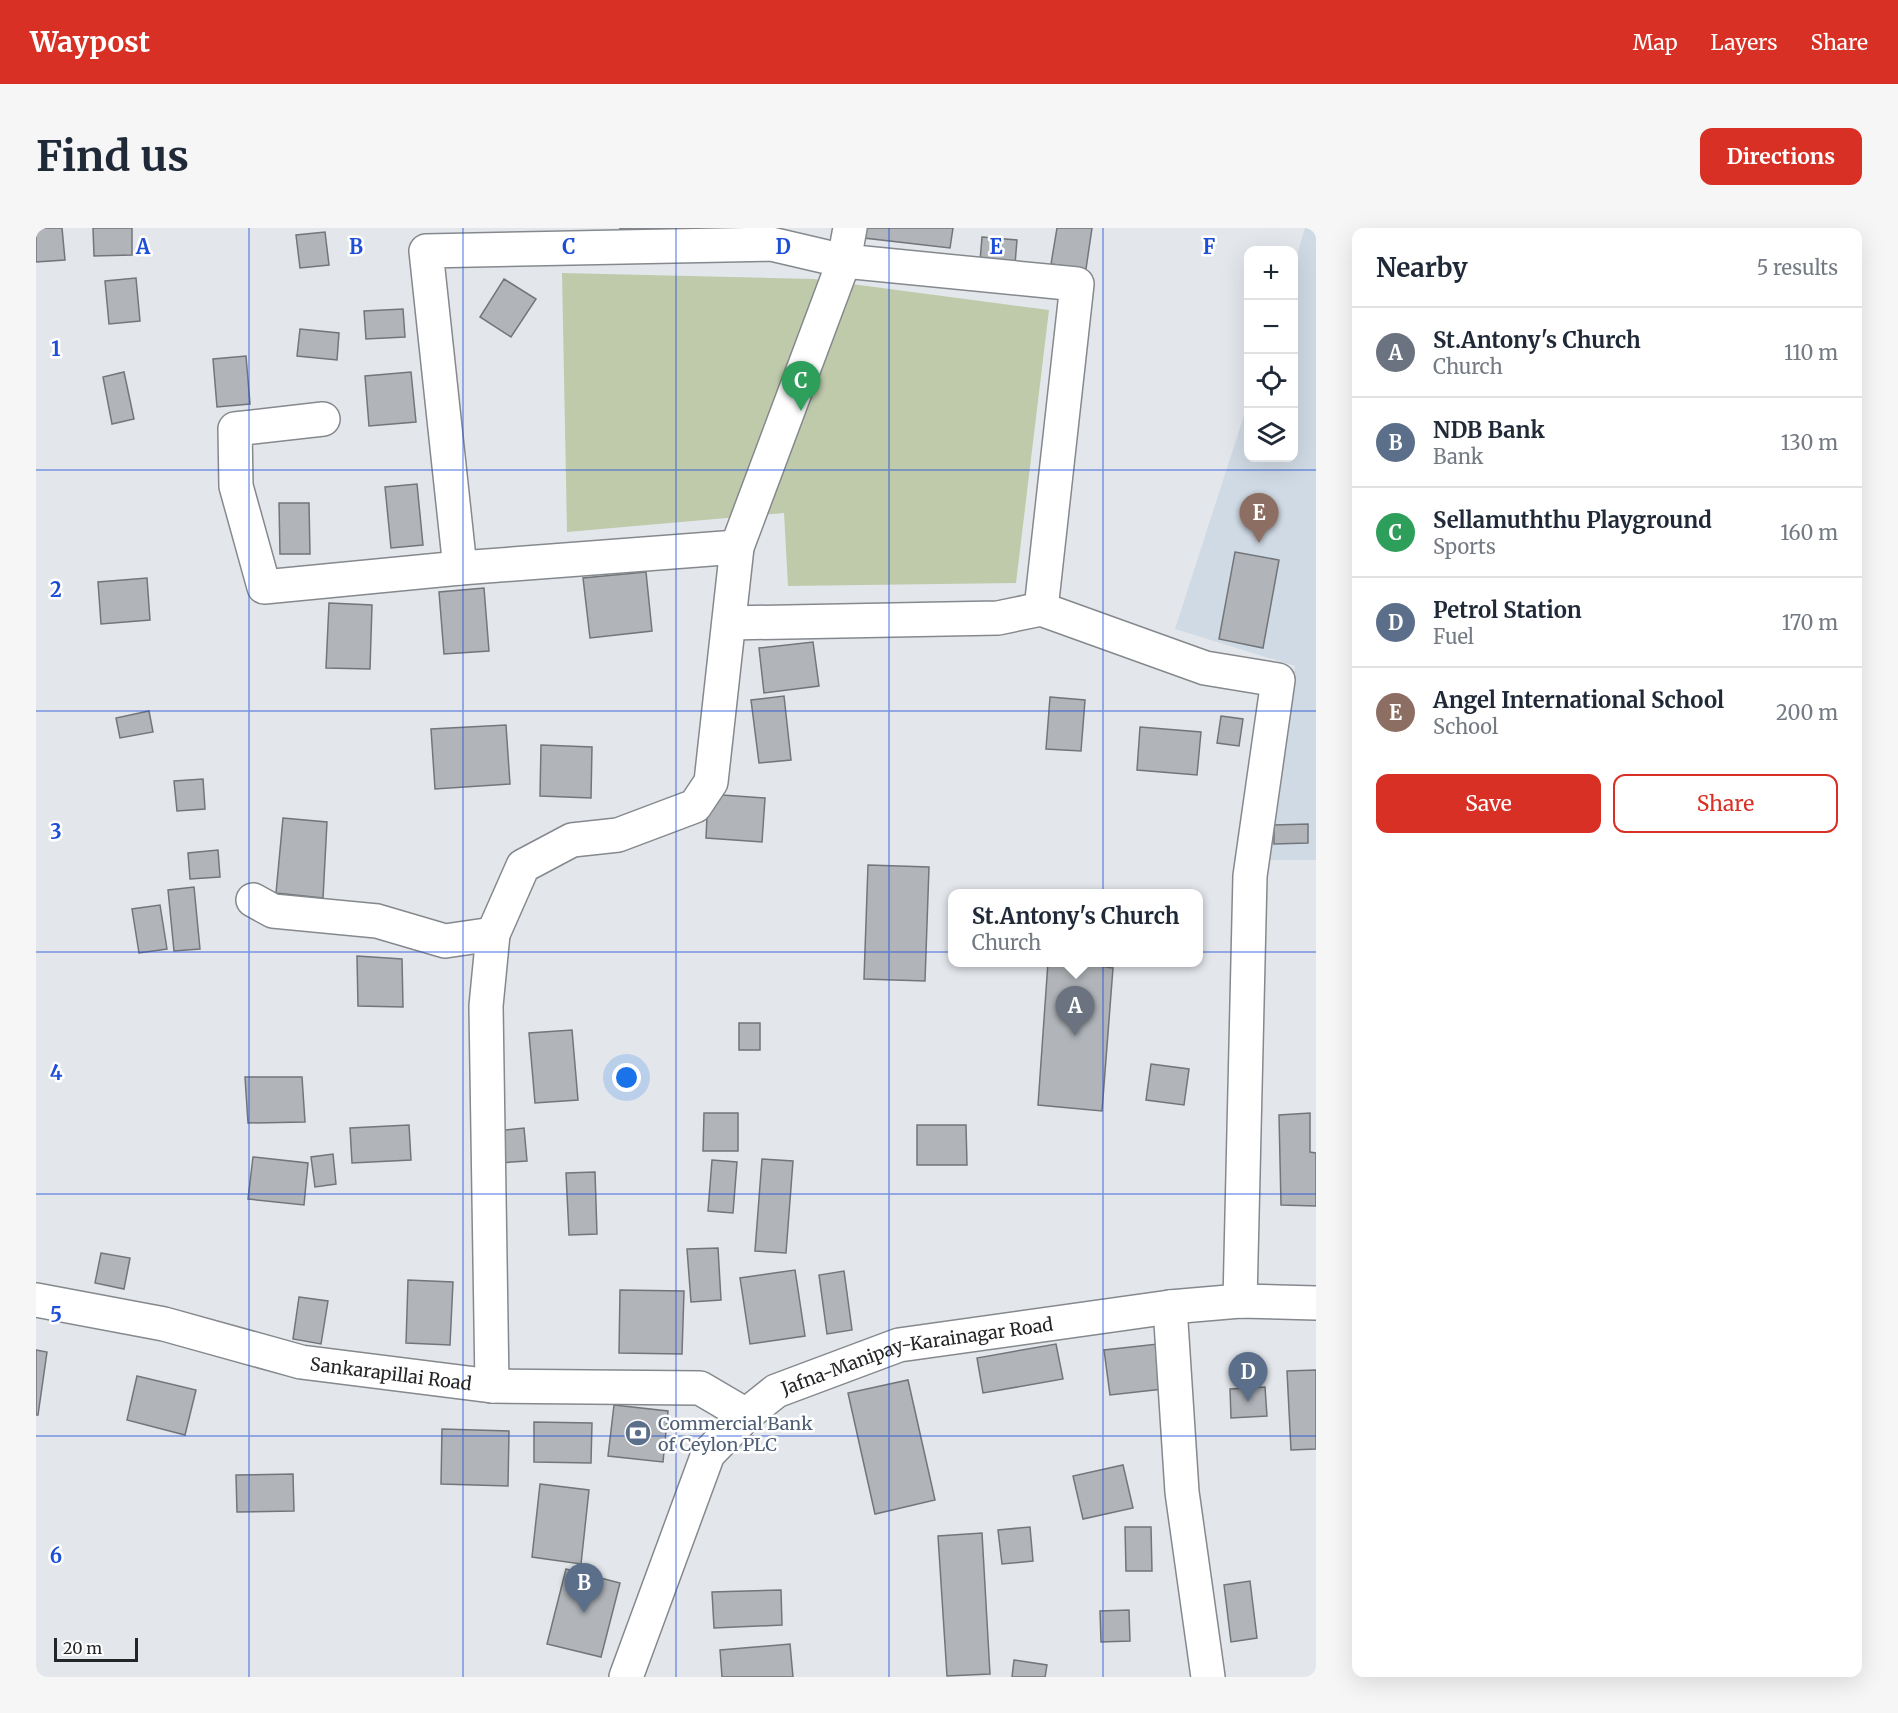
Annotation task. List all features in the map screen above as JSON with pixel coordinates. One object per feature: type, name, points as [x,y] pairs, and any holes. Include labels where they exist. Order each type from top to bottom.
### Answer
[{"type":"street","points":[[492,1386],[486,1006],[494,934],[523,866],[572,840],[618,835],[695,806],[711,782],[737,547],[844,261],[850,228]]},
{"type":"street","points":[[460,568],[426,251],[771,244],[844,261],[1077,284],[1041,609]]},
{"type":"street","points":[[323,419],[235,429],[236,486],[264,587],[460,568],[737,547]]},
{"type":"street","points":[[729,623],[998,618],[1041,609],[1205,668],[1278,680],[1250,876],[1240,1301]]},
{"type":"street","points":[[253,900],[273,911],[377,921],[445,941],[494,934]]},
{"type":"street","name":"Sankarapillai Road","points":[[36,1300],[164,1324],[301,1362],[492,1386],[700,1388],[746,1415]]},
{"type":"street","name":"Jafna-Manipay-Karainagar Road","points":[[626,1677],[708,1454],[746,1415],[776,1391],[899,1345],[1170,1307],[1240,1301],[1316,1303]]},
{"type":"street","points":[[1170,1307],[1182,1492],[1208,1677]]},
{"type":"shaded area","points":[[1305,228],[1316,228],[1316,860],[1268,860],[1295,666],[1175,629],[1244,415],[1244,462],[1298,462],[1298,252]]},
{"type":"green space","points":[[562,273],[814,279],[1049,310],[1016,583],[788,586],[784,513],[567,532]]},
{"type":"building","points":[[36,228],[62,228],[65,260],[36,262]]},
{"type":"building","points":[[93,228],[132,228],[132,255],[94,256]]},
{"type":"building","points":[[620,228],[694,228],[694,235],[620,237]]},
{"type":"building","points":[[866,228],[953,228],[950,248],[864,238]]},
{"type":"building","points":[[1057,228],[1092,228],[1086,269],[1051,264]]},
{"type":"building","points":[[325,232],[329,265],[300,268],[296,235]]},
{"type":"building","points":[[982,237],[1017,240],[1015,264],[980,261]]},
{"type":"building","points":[[136,278],[140,321],[109,324],[105,281]]},
{"type":"building","points":[[504,279],[536,299],[511,337],[480,317]]},
{"type":"building","points":[[403,309],[405,337],[366,339],[364,311]]},
{"type":"building","points":[[300,329],[339,333],[337,360],[297,356]]},
{"type":"building","points":[[246,356],[250,404],[217,407],[213,359]]},
{"type":"building","points":[[124,372],[134,419],[112,424],[103,377]]},
{"type":"building","points":[[411,372],[416,422],[369,426],[365,376]]},
{"type":"building","points":[[417,484],[423,545],[391,548],[385,487]]},
{"type":"building","points":[[279,503],[309,503],[310,554],[280,554]]},
{"type":"building","points":[[1235,552],[1279,560],[1263,648],[1219,639]]},
{"type":"building","points":[[646,572],[652,631],[590,638],[583,578]]},
{"type":"building","points":[[147,578],[150,620],[101,624],[98,582]]},
{"type":"building","points":[[484,588],[489,651],[444,654],[439,592]]},
{"type":"building","points":[[329,603],[372,605],[370,669],[326,668]]},
{"type":"building","points":[[813,642],[819,686],[764,693],[759,648]]},
{"type":"building","points":[[784,696],[791,760],[759,763],[751,700]]},
{"type":"building","points":[[1050,697],[1085,700],[1081,751],[1046,749]]},
{"type":"building","points":[[149,711],[153,732],[120,738],[116,718]]},
{"type":"building","points":[[1221,716],[1243,719],[1239,746],[1217,743]]},
{"type":"building","points":[[506,725],[510,784],[435,789],[431,729]]},
{"type":"building","points":[[1140,727],[1201,732],[1197,775],[1137,770]]},
{"type":"building","points":[[541,745],[592,747],[591,798],[540,796]]},
{"type":"building","points":[[203,779],[205,809],[177,811],[174,781]]},
{"type":"building","points":[[708,794],[765,798],[762,842],[706,838]]},
{"type":"building","points":[[283,818],[327,822],[323,898],[276,893]]},
{"type":"building","points":[[1308,824],[1308,843],[1274,844],[1274,825]]},
{"type":"building","points":[[218,850],[220,877],[190,879],[188,853]]},
{"type":"building","points":[[868,865],[929,867],[925,981],[864,979]]},
{"type":"building","points":[[194,887],[200,949],[174,951],[168,890]]},
{"type":"building","points":[[160,905],[167,949],[139,953],[132,909]]},
{"type":"building","points":[[357,956],[402,959],[403,1007],[358,1006]]},
{"type":"building","points":[[1048,967],[1113,968],[1102,1111],[1038,1105]]},
{"type":"building","points":[[739,1023],[760,1023],[760,1050],[739,1050]]},
{"type":"building","points":[[572,1030],[578,1100],[535,1103],[529,1033]]},
{"type":"building","points":[[1151,1064],[1189,1069],[1184,1105],[1146,1100]]},
{"type":"building","points":[[245,1077],[302,1077],[305,1122],[248,1123]]},
{"type":"building","points":[[704,1113],[738,1113],[738,1151],[703,1151]]},
{"type":"building","points":[[1310,1113],[1310,1152],[1316,1153],[1316,1206],[1281,1205],[1279,1115]]},
{"type":"building","points":[[409,1125],[411,1160],[352,1163],[350,1128]]},
{"type":"building","points":[[917,1125],[966,1125],[967,1165],[917,1165]]},
{"type":"building","points":[[524,1128],[527,1161],[498,1163],[495,1131]]},
{"type":"building","points":[[333,1154],[336,1184],[315,1187],[311,1157]]},
{"type":"building","points":[[253,1157],[308,1163],[304,1205],[248,1199]]},
{"type":"building","points":[[762,1159],[793,1161],[786,1253],[755,1251]]},
{"type":"building","points":[[712,1160],[737,1162],[733,1213],[708,1211]]},
{"type":"building","points":[[595,1172],[597,1234],[569,1235],[566,1173]]},
{"type":"building","points":[[718,1248],[721,1300],[691,1302],[687,1249]]},
{"type":"building","points":[[101,1253],[130,1258],[124,1289],[95,1283]]},
{"type":"building","points":[[795,1270],[805,1336],[750,1344],[740,1278]]},
{"type":"building","points":[[844,1271],[852,1330],[827,1334],[819,1275]]},
{"type":"building","points":[[408,1280],[453,1282],[450,1345],[406,1343]]},
{"type":"building","points":[[620,1290],[684,1291],[682,1354],[619,1353]]},
{"type":"building","points":[[299,1297],[328,1301],[321,1344],[293,1339]]},
{"type":"building","points":[[1167,1343],[1172,1388],[1110,1395],[1104,1350]]},
{"type":"building","points":[[1056,1344],[1063,1379],[983,1393],[977,1358]]},
{"type":"building","points":[[36,1350],[47,1352],[38,1415],[36,1415]]},
{"type":"building","points":[[1316,1370],[1316,1449],[1291,1450],[1287,1371]]},
{"type":"building","points":[[137,1376],[196,1390],[185,1435],[127,1420]]},
{"type":"building","points":[[908,1380],[935,1500],[875,1514],[848,1393]]},
{"type":"building","points":[[1265,1387],[1267,1416],[1231,1418],[1230,1389]]},
{"type":"building","name":"Commercial Bank of Ceylon PLC","points":[[614,1405],[668,1411],[663,1462],[608,1456]]},
{"type":"building","points":[[534,1422],[592,1423],[591,1463],[534,1462]]},
{"type":"building","points":[[442,1429],[509,1431],[508,1486],[441,1484]]},
{"type":"building","points":[[1123,1465],[1133,1508],[1083,1519],[1073,1476]]},
{"type":"building","points":[[293,1474],[294,1511],[237,1512],[236,1475]]},
{"type":"building","points":[[540,1484],[589,1490],[581,1564],[532,1557]]},
{"type":"building","points":[[1030,1527],[1033,1561],[1002,1564],[998,1530]]},
{"type":"building","points":[[1125,1527],[1151,1527],[1152,1571],[1126,1571]]},
{"type":"building","points":[[982,1533],[990,1674],[947,1676],[938,1536]]},
{"type":"building","points":[[566,1569],[620,1583],[601,1657],[547,1644]]},
{"type":"building","points":[[1250,1581],[1257,1638],[1231,1642],[1224,1585]]},
{"type":"building","points":[[781,1590],[782,1625],[714,1628],[712,1592]]},
{"type":"building","points":[[1129,1610],[1130,1641],[1101,1642],[1100,1611]]},
{"type":"building","points":[[790,1644],[793,1677],[722,1677],[720,1650]]},
{"type":"building","points":[[1014,1660],[1047,1665],[1045,1677],[1012,1677]]},
{"type":"place","name":"Sellamuththu Playground","points":[[801,411]]},
{"type":"place","name":"Angel International School","points":[[1259,543]]},
{"type":"place","name":"St.Antony's Church","points":[[1075,1036]]},
{"type":"place","name":"Petrol Station","points":[[1248,1402]]},
{"type":"place","name":"Commercial Bank of Ceylon PLC","points":[[638,1433]]},
{"type":"place","name":"NDB Bank","points":[[584,1613]]}]
